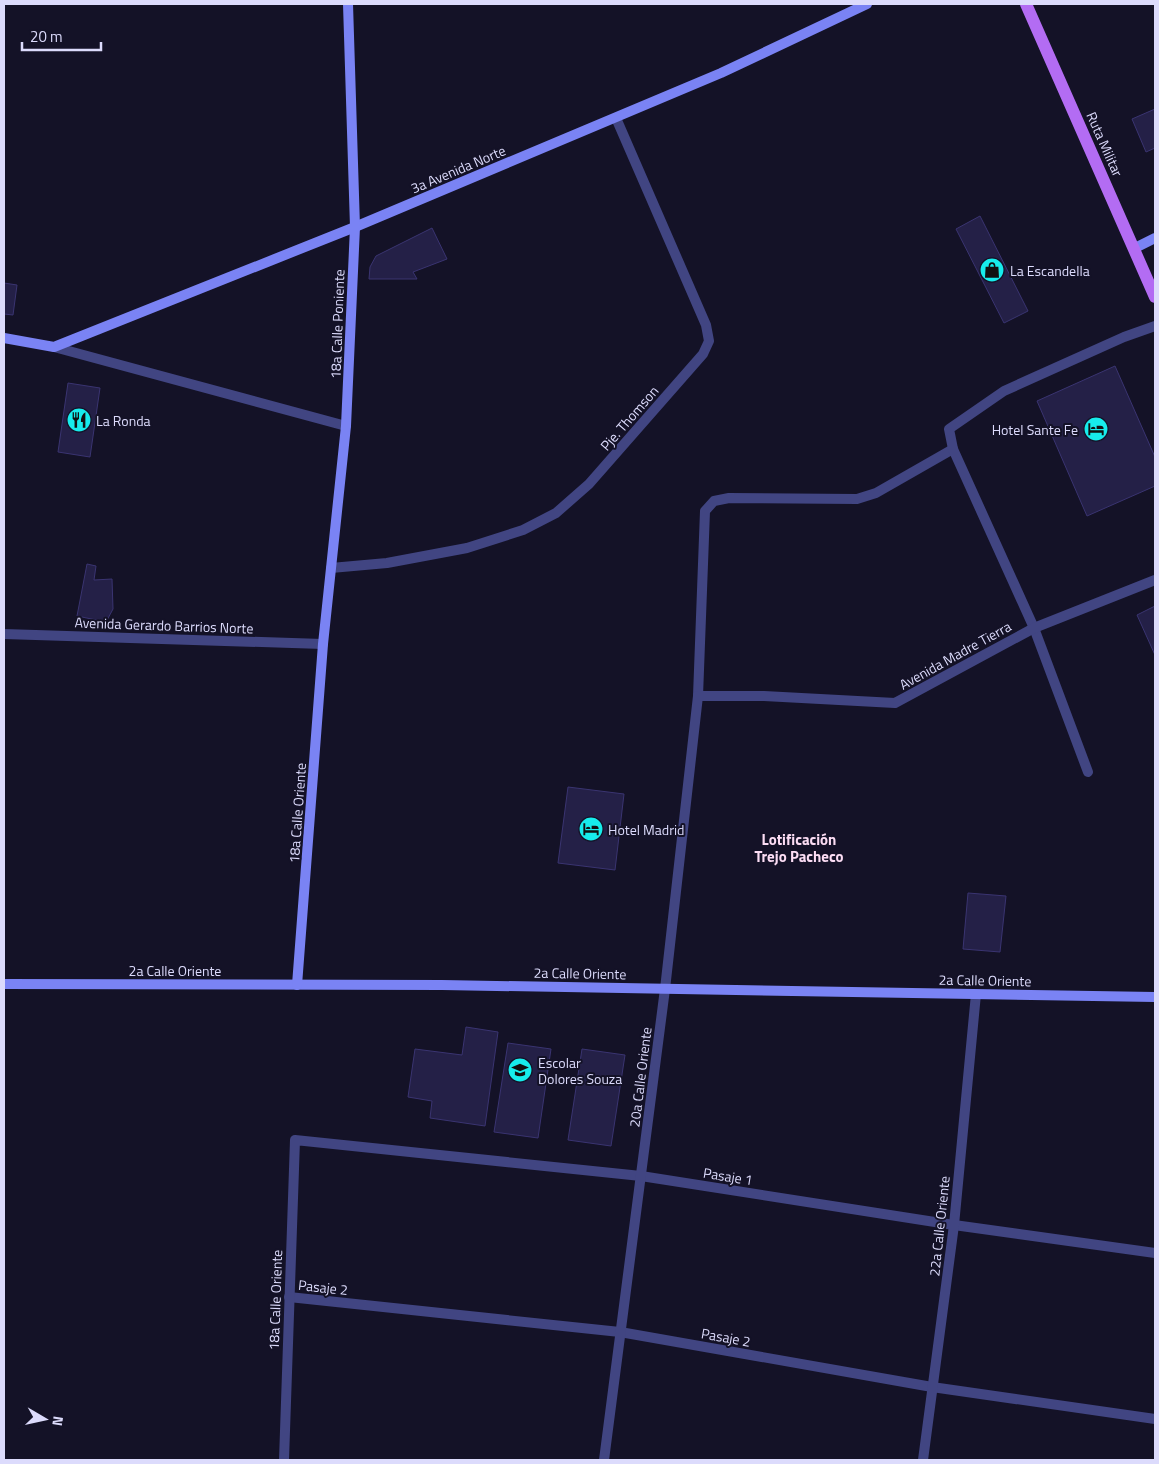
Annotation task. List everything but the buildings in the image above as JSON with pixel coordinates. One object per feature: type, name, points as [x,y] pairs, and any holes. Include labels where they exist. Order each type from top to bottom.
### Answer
[{"type":"main road","name":"Ruta Militar","points":[[1026,4],[1155,297]]},
{"type":"street","name":"18a Calle Poniente","points":[[323,644],[346,426],[354,227],[348,4]]},
{"type":"street","name":"3a Avenida Norte","points":[[54,347],[354,227],[721,74],[867,4]]},
{"type":"street","name":"Pje. Thomson","points":[[331,568],[387,563],[467,548],[523,530],[556,513],[589,484],[703,354],[709,341],[706,325],[616,118]]},
{"type":"street","points":[[1135,248],[1155,238]]},
{"type":"street","points":[[1088,772],[1034,628],[953,449],[949,429],[1004,391],[1124,337],[1155,326]]},
{"type":"street","points":[[4,338],[54,347],[346,426]]},
{"type":"street","name":"20a Calle Oriente","points":[[604,1460],[666,989],[698,696],[705,511],[714,501],[728,498],[857,499],[876,492],[953,449]]},
{"type":"street","name":"Avenida Madre Tierra","points":[[698,696],[764,696],[895,703],[1034,628],[1155,580]]},
{"type":"street","name":"Avenida Gerardo Barrios Norte","points":[[4,634],[323,644]]},
{"type":"street","name":"18a Calle Oriente","points":[[298,984],[323,644]]},
{"type":"street","name":"2a Calle Oriente","points":[[4,984],[442,985],[1155,997]]},
{"type":"street","name":"22a Calle Oriente","points":[[923,1460],[954,1226],[976,994]]},
{"type":"street","name":"18a Calle Oriente","points":[[284,1460],[295,1140]]},
{"type":"street","name":"Pasaje 1","points":[[295,1140],[641,1176],[954,1226],[1155,1253]]},
{"type":"street","name":"Pasaje 2","points":[[289,1297],[620,1332],[932,1387],[1155,1419]]},
{"type":"place","name":"La Escandella","points":[[992,270]]},
{"type":"place","name":"La Ronda","points":[[79,420]]},
{"type":"place","name":"Hotel Sante Fe","points":[[1096,429]]},
{"type":"place","name":"Hotel Madrid","points":[[591,829]]},
{"type":"place","name":"Escolar Dolores Souza","points":[[520,1070]]},
{"type":"district","name":"Lotificación Trejo Pacheco","points":[[799,848]]}]
